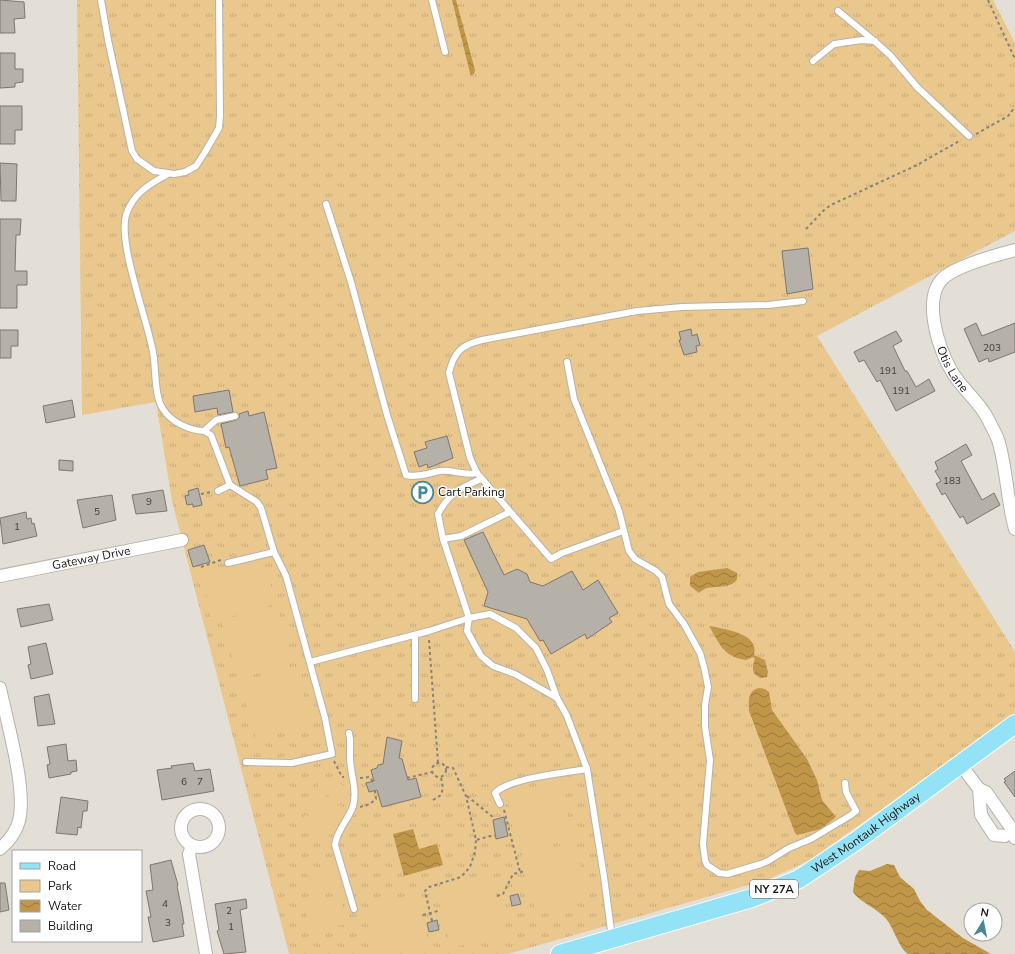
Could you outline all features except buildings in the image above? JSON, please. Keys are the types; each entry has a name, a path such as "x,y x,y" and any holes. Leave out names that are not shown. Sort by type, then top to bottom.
{"main road":[{"name":"NY 27A","path":"960,766 1015,724"},
{"name":"West Montauk Highway","path":"561,954 752,898 798,879 856,841 960,766"}],"street":[{"name":"Otis Lane","path":"1015,250 987,258 946,275 938,284 933,301 933,316 940,344 951,371 986,413 999,442 1015,529"},
{"name":"Gateway Drive","path":"0,576 182,540"},
{"path":"0,688 20,784 21,804 19,823 9,841 0,849"},
{"path":"960,766 979,789 986,792 1014,832 1010,837"},
{"path":"979,789 981,815 994,835 1010,837 1015,843"},
{"path":"192,846 188,854 206,954"}],"lane":[{"path":"101,0 132,151 142,164 154,171 168,174 185,172 196,166 219,128 221,83 219,0"},
{"path":"432,0 445,52"},
{"path":"838,11 890,55 917,87 969,136"},
{"path":"813,61 834,44 862,40 875,41"},
{"path":"168,174 149,184 135,196 126,216 125,244 153,352 156,385 162,408 175,422 204,431 211,435 230,485 257,502 262,508 274,552 286,576 325,718 332,754 292,762 246,762"},
{"path":"326,204 351,282 387,415 406,475 412,477 441,471 461,475 477,473"},
{"path":"623,531 562,553 551,559 477,473 470,458 449,373 452,361 457,352 466,344 637,311 682,307 768,305 803,301"},
{"path":"567,362 574,399 619,511 623,531 630,551 635,560 656,571 662,577 669,604 684,624 700,653 704,667 708,687 705,705 710,760 704,844 705,860 707,865 719,873 740,871 768,862 784,850 823,832 856,811 846,792 845,783"},
{"path":"204,431 216,420 235,416"},
{"path":"482,479 458,490 446,499 438,514 443,539 469,618 467,631 481,656 493,666 515,674 557,698"},
{"path":"218,491 230,485"},
{"path":"443,539 461,536 510,512"},
{"path":"228,563 274,552"},
{"path":"310,662 415,635 469,618 490,614 516,628 536,648 547,670 557,698 567,716 587,769 612,940"},
{"path":"415,635 415,699"},
{"path":"349,733 352,744 350,754 354,779 353,806 336,835 335,845 354,909"},
{"path":"500,804 495,793 500,787 512,782 587,769"}],"path":[{"path":"988,0 1015,59"},
{"path":"806,229 824,210 831,205 917,164 969,136 982,132 1008,116 1015,107"},
{"path":"201,567 221,560 228,563"},
{"path":"429,631 438,763"},
{"path":"432,921 425,891 430,887 461,877 470,867 475,852 476,840 466,796 453,768 446,767 438,763"},
{"path":"432,772 434,765 438,763"},
{"path":"441,777 445,774 446,767"},
{"path":"432,772 436,777 441,777"},
{"path":"407,778 432,772"},
{"path":"434,800 441,795 443,788 441,777"},
{"path":"353,806 362,808 370,804 376,799 375,791"},
{"path":"466,796 494,818"},
{"path":"500,804 506,813 520,872"},
{"path":"476,840 494,835"},
{"path":"497,896 503,894 513,874 525,871"},
{"path":"423,915 438,912"}],"green space":[{"path":"77,0 993,0 1015,43 1015,231 817,336 1015,652 1015,714 810,860 769,879 508,954 289,954 172,501 156,402 82,415"},
{"path":"263,559 276,604 212,622 202,574"},
{"path":"277,606 294,662 239,679 222,622"},
{"path":"295,666 312,722 256,739 240,682"},
{"path":"506,768 508,778 469,788 467,779"},
{"path":"321,777 349,787 344,802 316,791"},
{"path":"559,780 573,837 521,851 506,794"},
{"path":"313,795 342,806 336,821 307,810"},
{"path":"305,815 333,826 327,840 299,829"},
{"path":"575,842 589,900 536,913 521,855"},
{"path":"338,864 344,886 313,896 307,873"},
{"path":"491,875 506,935 451,948 435,888"},
{"path":"417,895 431,953 375,954 363,908"},
{"path":"342,900 345,925 308,929 305,905"}],"water":[{"path":"452,0 456,0 475,70 474,74 471,75 470,73"},
{"path":"727,568 737,573 737,579 732,584 707,588 699,593 690,586 690,577 698,572"},
{"path":"709,626 739,633 752,642 754,655 765,660 768,672 767,677 761,678 755,674 753,665 755,659 753,657 746,660 732,656 727,652 719,644"},
{"path":"759,688 765,689 769,692 772,710 807,759 817,780 822,800 836,817 821,829 797,835 795,833 749,711 749,700 752,691"},
{"path":"413,829 419,849 437,844 443,865 404,876 393,834"},
{"path":"887,864 894,865 900,877 914,889 920,901 927,910 963,938 963,942 970,942 991,954 908,954 902,947 887,920 853,892 855,877 859,870 870,871"}],"place":[{"name":"Cart Parking","path":"422,492"}]}
